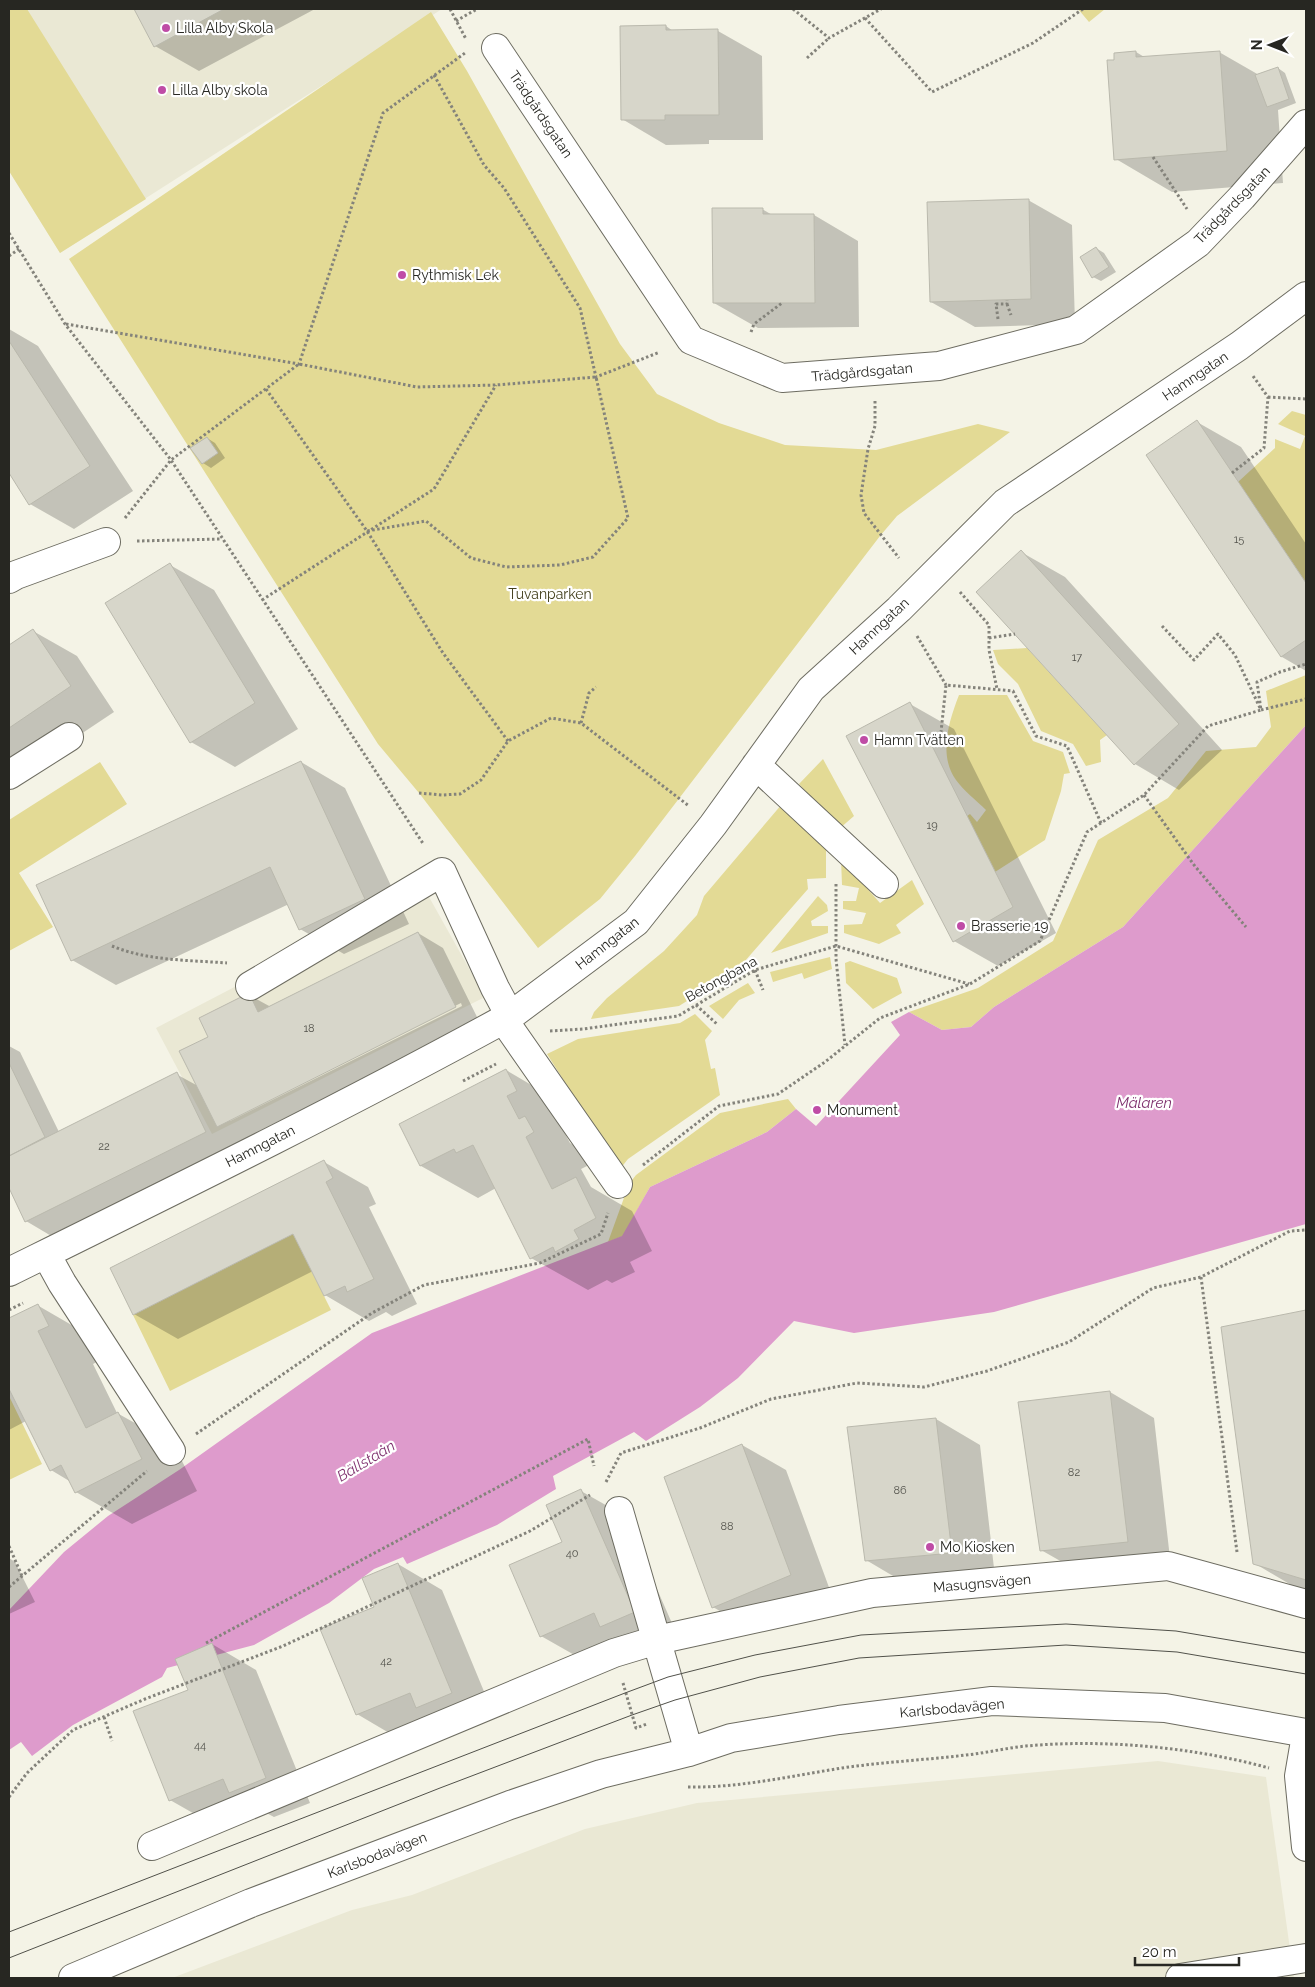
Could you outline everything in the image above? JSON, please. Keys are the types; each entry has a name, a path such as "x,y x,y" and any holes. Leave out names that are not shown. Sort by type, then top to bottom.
{"street":[{"name":"Trädgårdsgatan","path":"484,49 692,340 782,378 939,366 1076,330 1198,243 1242,197 1306,124"},
{"name":"Hamngatan","path":"12,1263 46,1254 411,1070 502,1020 636,922 714,825 811,689 899,609 1005,502 1240,346 1306,296"},
{"path":"9,579 106,542"},
{"path":"9,775 69,737"},
{"path":"756,765 884,884"},
{"path":"250,986 442,872 495,988 502,1020 618,1184"},
{"path":"46,1254 62,1283 171,1451"},
{"path":"619,1511 657,1640 677,1755"},
{"name":"Masugnsvägen","path":"657,1640 872,1593 1168,1566 1306,1604"},
{"path":"152,1846 614,1653 657,1640"},
{"name":"Karlsbodavägen","path":"73,1978 251,1903 510,1805 601,1774 677,1755 732,1738 839,1720 992,1701 1165,1708 1306,1734"},
{"path":"1306,1734 1299,1776 1306,1848"},
{"path":"1180,1978 1306,1958"}],"path":[{"path":"450,9 468,42"},
{"path":"456,21 477,9"},
{"path":"793,9 829,38"},
{"path":"807,58 829,38 880,9"},
{"path":"865,18 932,92 1033,43 1083,9"},
{"path":"106,542 171,460 299,364 383,113 434,75 484,49"},
{"path":"367,531 426,521 471,558 506,567 560,565 593,557 628,518 580,308 504,188 484,165 434,75"},
{"path":"1152,157 1188,210"},
{"path":"9,233 65,324 171,460 442,872"},
{"path":"9,256 19,249"},
{"path":"748,340 754,324 782,303"},
{"path":"65,324 299,364 417,387 496,384 596,376 692,340"},
{"path":"875,371 874,426 868,449 861,495 864,513 899,558"},
{"path":"1232,473 1264,448 1268,397 1253,376"},
{"path":"262,600 434,489 496,384"},
{"path":"266,389 367,531 443,653 508,741"},
{"path":"1268,397 1306,399"},
{"path":"106,542 222,539"},
{"path":"960,591 989,625 989,650 997,689"},
{"path":"1162,626 1194,660 1218,634 1235,655 1262,710"},
{"path":"914,632 946,685 941,732 931,744"},
{"path":"989,638 1015,634"},
{"path":"1262,710 1257,682 1306,664"},
{"path":"946,685 1013,691 1036,736 1067,746 1101,822"},
{"path":"581,723 589,693 596,687"},
{"path":"9,1587 171,1451 372,1312 424,1285 540,1263 601,1234 618,1184 719,1106 778,1094 825,1062 880,1018 970,984 1040,941 1086,832 1144,795 1208,726 1306,698"},
{"path":"419,793 460,794 481,780 508,741 551,718 581,723 714,825"},
{"path":"1144,795 1194,865 1246,928"},
{"path":"836,884 836,946 846,1046"},
{"path":"112,946 128,952 152,956 229,963 250,986"},
{"path":"836,946 970,984"},
{"name":"Betongbana","path":"502,1020 543,1032 583,1029 678,1016 755,970 836,946"},
{"path":"755,970 763,990"},
{"path":"696,1005 718,1025"},
{"path":"9,1797 27,1773 73,1730 300,1638 530,1531 604,1487 621,1453 700,1428 771,1399 857,1383 924,1387 987,1370 1069,1342 1152,1288 1201,1277 1290,1231 1306,1230"},
{"path":"1201,1277 1242,1586"},
{"path":"206,1643 588,1439 594,1466"},
{"path":"604,1487 619,1511"},
{"path":"9,1546 22,1576"},
{"path":"614,1653 636,1728 653,1721 677,1755"},
{"path":"104,1716 112,1741"},
{"path":"742,1783 844,1768 978,1754 1024,1746 1067,1743 1165,1748 1251,1763 1299,1776"}],"shaded area":[{"name":"Lilla Alby skola","path":"9,9 442,9 60,253 9,171"},
{"path":"424,888 485,997 212,1134 156,1028"},
{"path":"1158,1761 1266,1777 1294,1978 172,1978 352,1910 412,1895 585,1829 697,1803"}],"green space":[{"path":"9,9 27,9 146,199 60,253 9,171"},
{"path":"1078,9 1105,9 1089,22"},
{"name":"Tuvanparken","path":"431,12 467,71 620,344 657,394 719,423 785,445 876,450 978,424 1010,432 897,516 600,899 538,948 419,793 378,744 69,259"},
{"path":"1292,411 1306,415 1305,581 1238,482 1275,448 1275,439 1300,449 1305,436 1278,424"},
{"path":"1027,648 1107,735 1100,740 1101,762 1086,766 1073,744 1041,731 1018,684 998,664 993,650"},
{"path":"1306,675 1306,725 1123,927 994,1007 971,1027 942,1030 909,1012 978,988 1053,941 1098,840 1168,798 1206,751 1256,747 1271,727 1266,691"},
{"path":"959,695 1007,695 1033,741 1063,752 1070,773 1064,774 1061,791 1045,840 995,872 967,816 970,814 977,822 986,810 956,780 947,760 946,749 949,727"},
{"path":"823,759 854,816 839,829 799,784"},
{"path":"100,762 127,804 19,873 53,927 9,951 9,820"},
{"path":"782,804 826,842 826,878 807,879 808,889 738,969 679,1006 591,1019 594,1012 607,998 664,951 697,915 704,896"},
{"path":"841,859 880,903 912,880 924,904 896,925 901,933 879,944 844,933 844,925 862,924 866,913 843,909 843,901 856,901 859,888 842,885"},
{"path":"818,896 827,905 828,911 811,921 812,926 828,926 828,933 771,953"},
{"path":"830,957 832,969 804,979 802,973 773,982 770,972"},
{"path":"850,961 897,978 902,993 873,1009 846,983 845,963"},
{"path":"748,983 755,993 739,1000 723,1019 709,1006"},
{"path":"695,1014 712,1031 705,1040 711,1069 715,1068 720,1095 628,1159 620,1169 547,1054 578,1039 680,1023"},
{"path":"788,1099 796,1109 767,1132 650,1187 623,1236 608,1242 629,1184 636,1175 720,1113"},
{"path":"293,1234 331,1310 170,1391 133,1315"},
{"path":"9,1396 42,1464 9,1480"}],"water":[{"path":"1306,725 1306,1224 994,1312 854,1333 794,1321 738,1378 700,1407 646,1441 634,1432 553,1476 556,1489 497,1525 407,1564 403,1557 374,1569 329,1603 254,1645 167,1668 162,1677 73,1725 32,1756 21,1742 9,1750 9,1610 64,1552 108,1516 179,1470 372,1333 622,1236 650,1187 767,1132 796,1109 816,1126 900,1035 891,1022 909,1012 942,1030 971,1027 994,1007 1123,927"}],"building":[{"name":"Lilla Alby Skola","path":"134,9 224,9 154,47"},
{"path":"666,25 666,30 718,29 719,115 665,115 665,120 621,120 620,26"},
{"path":"1136,51 1136,57 1220,51 1227,151 1114,160 1107,60 1114,60 1114,53"},
{"path":"1278,67 1289,99 1267,107 1255,75"},
{"path":"1029,199 1031,299 930,302 927,202"},
{"path":"712,208 763,208 763,214 814,214 815,303 713,303"},
{"path":"1096,247 1109,267 1092,278 1080,257"},
{"path":"9,341 90,466 29,505 9,473"},
{"path":"1197,420 1306,583 1306,640 1281,657 1146,455"},
{"path":"207,437 218,453 202,464 190,448"},
{"path":"1021,550 1179,724 1134,765 976,592"},
{"path":"170,563 255,703 190,743 105,603"},
{"path":"33,629 71,686 9,728 9,645"},
{"path":"910,702 1013,907 953,942 846,736"},
{"path":"301,761 365,899 299,930 270,867 71,961 36,885"},
{"path":"418,932 456,1007 217,1127 179,1051 208,1037 199,1018 249,993 258,1012"},
{"path":"9,1063 45,1137 9,1156"},
{"path":"506,1069 517,1091 507,1096 519,1119 525,1116 534,1132 526,1137 552,1189 576,1177 596,1218 574,1230 579,1239 555,1252 553,1247 530,1259 473,1145 456,1153 454,1149 420,1166 399,1124"},
{"path":"177,1072 206,1132 25,1222 9,1188 9,1156"},
{"path":"324,1160 333,1178 326,1182 374,1279 347,1292 345,1286 324,1296 293,1234 133,1315 110,1268"},
{"path":"38,1304 49,1326 38,1331 86,1428 118,1412 142,1459 75,1493 61,1465 50,1471 9,1389 9,1318"},
{"path":"1306,1310 1306,1580 1253,1564 1221,1327"},
{"path":"1110,1391 1128,1542 1040,1551 1018,1402"},
{"path":"936,1418 952,1553 865,1561 847,1427"},
{"path":"742,1444 791,1575 712,1608 664,1477"},
{"path":"581,1489 635,1612 600,1627 594,1613 540,1637 509,1565 562,1542 546,1505"},
{"path":"398,1563 452,1693 416,1708 410,1693 356,1715 320,1629 374,1607 362,1578"},
{"path":"212,1643 266,1778 229,1793 223,1779 169,1801 133,1711 188,1690 175,1659"}],"tram line":[{"path":"9,1932 668,1677 755,1655 861,1635 1066,1624 1176,1631 1306,1653"},
{"path":"9,1958 440,1788 632,1715 675,1700 760,1677 859,1658 1066,1645 1177,1652 1306,1674"}],"place":[{"name":"Lilla Alby Skola","path":"166,28"},
{"name":"Lilla Alby skola","path":"162,90"},
{"name":"Rythmisk Lek","path":"402,275"},
{"name":"Hamn Tvätten","path":"864,740"},
{"name":"Brasserie 19","path":"961,926"},
{"name":"Monument","path":"817,1110"},
{"name":"Mo Kiosken","path":"930,1547"}],"water label":[{"name":"Mälaren","path":"1144,1103"},
{"name":"Bällstaån","path":"366,1461"}]}
